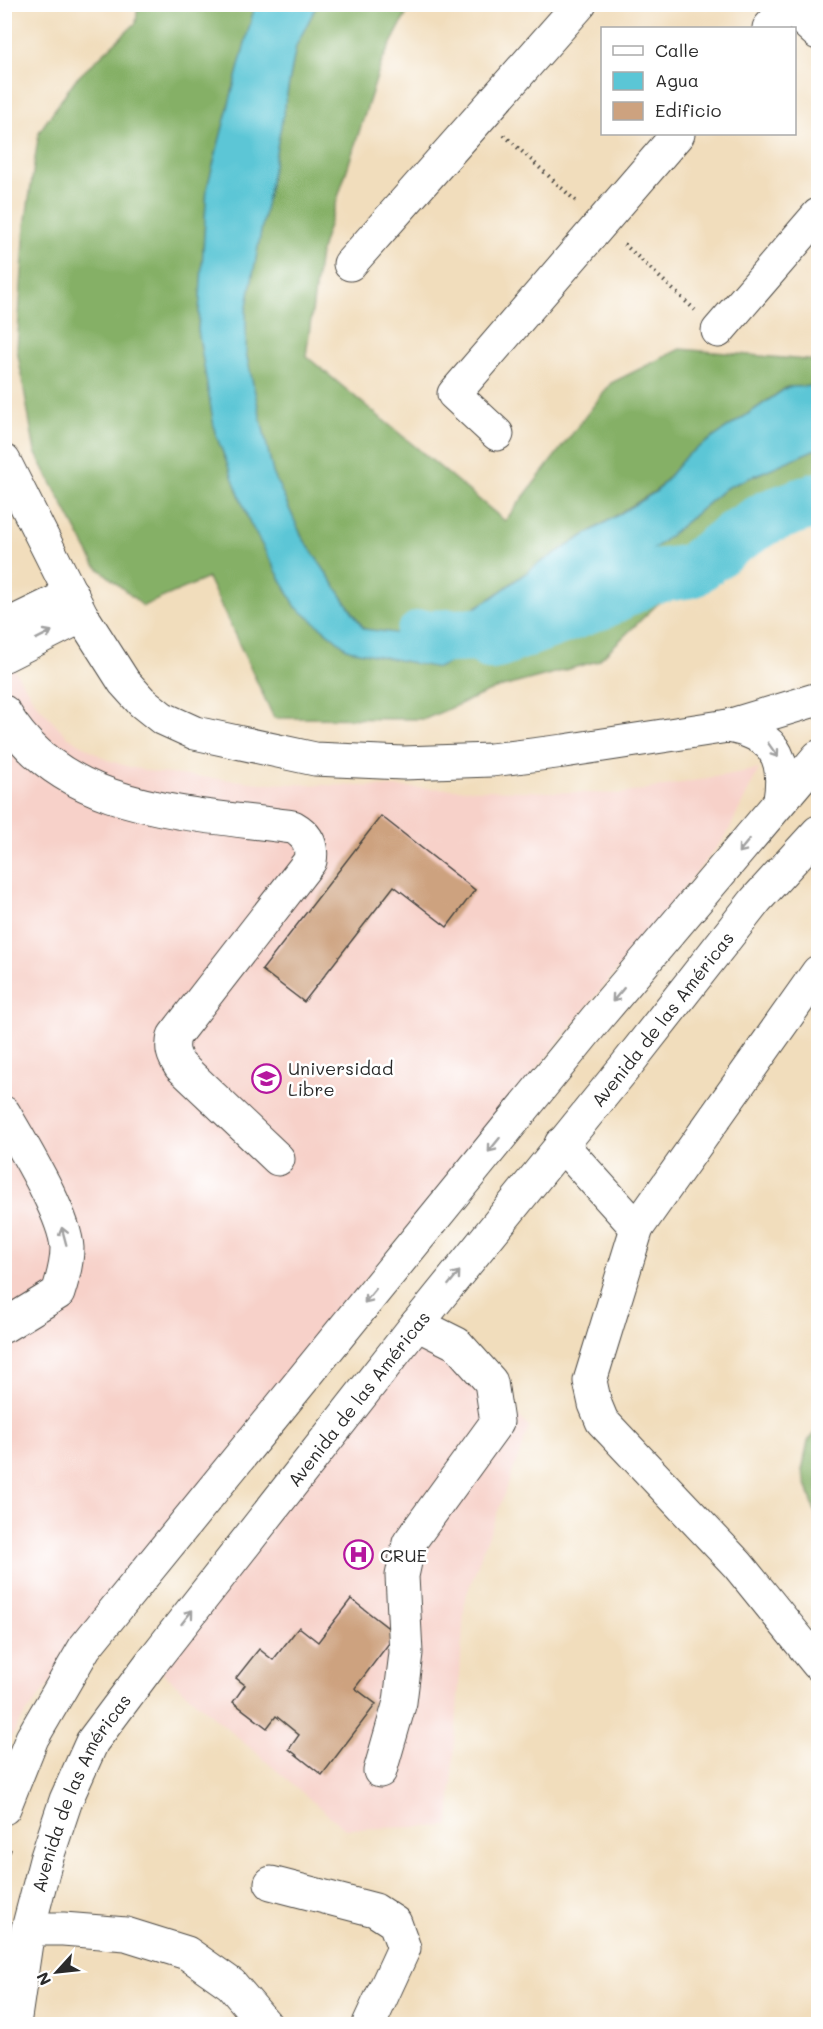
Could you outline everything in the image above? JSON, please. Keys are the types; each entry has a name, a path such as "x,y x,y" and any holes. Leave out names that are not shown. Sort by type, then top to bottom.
{"main road":[{"path":"350,264 580,4"},
{"path":"783,11 819,33"},
{"path":"496,434 454,394 677,135"},
{"path":"718,331 815,227"},
{"path":"4,461 77,605 124,682 142,702 162,718 195,733 315,759 403,763 491,760 728,726 819,699"},
{"path":"4,627 77,605"},
{"path":"5,655 77,605"},
{"path":"4,712 34,751 67,775 99,792 124,801 161,809 293,827 303,832 310,842 309,861 174,1036 172,1047 173,1056 180,1066 278,1159"},
{"path":"728,726 749,729 767,741 779,759 784,779 780,800"},
{"path":"4,1809 32,1738 85,1647 596,1019 727,867 780,800 819,757"},
{"name":"Avenida de las Américas","path":"14,2025 28,1929 46,1860 66,1800 92,1742 151,1663 417,1324 756,900 819,832"},
{"path":"756,900 819,852"},
{"path":"819,972 637,1228 590,1381 595,1404 602,1421 738,1565 819,1664"},
{"path":"4,1113 59,1216 67,1246 66,1270 58,1293 4,1326"},
{"path":"561,1144 637,1228"},
{"path":"380,1771 400,1702 406,1653 402,1576 409,1543 497,1422 491,1382 457,1344 417,1324"},
{"path":"271,1883 375,1910 395,1923 404,1948 369,2025"},
{"path":"28,1929 126,1934 187,1953 231,1984 265,2025"}],"shaded area":[{"name":"Universidad Libre","path":"4,654 35,702 67,736 107,760 159,773 262,783 620,794 759,769 726,836 332,1321 19,1723 5,1751"},
{"name":"CRUE","path":"417,1324 491,1382 529,1428 465,1599 449,1826 345,1829 151,1663"}],"green space":[{"path":"138,5 255,5 207,188 198,330 215,432 250,523 296,607 349,650 492,643 596,589 642,559 726,488 818,448 818,502 768,517 692,571 598,661 495,689 425,719 274,718 208,578 143,606 95,565 35,452 17,349 25,226 39,132 75,80 136,23"},
{"path":"317,5 411,5 382,61 320,253 306,356 505,521 611,383 680,349 818,361 818,386 787,387 686,456 657,490 538,564 490,599 425,638 364,629 302,537 273,473 246,353 246,311 296,46"},
{"path":"818,1428 818,1521 802,1471 808,1441"}],"water":[{"path":"255,5 317,5 296,46 246,311 246,353 273,473 302,537 364,629 425,637 490,599 538,564 657,491 686,456 788,387 818,386 818,448 726,488 642,559 596,589 438,668 349,650 296,607 250,523 215,432 198,330 207,188"}],"building":[{"path":"381,816 475,890 447,927 394,886 304,1002 262,970"},
{"path":"351,1599 396,1634 355,1688 376,1704 322,1775 289,1749 299,1735 276,1716 267,1728 233,1702 245,1685 236,1678 259,1649 273,1660 299,1627 318,1642"}],"waterway":[{"path":"422,637 479,635 492,643 600,603 651,577 691,571 735,537 768,517 818,499"}],"place":[{"name":"Universidad Libre","path":"267,1078"},
{"name":"CRUE","path":"359,1555"}]}
